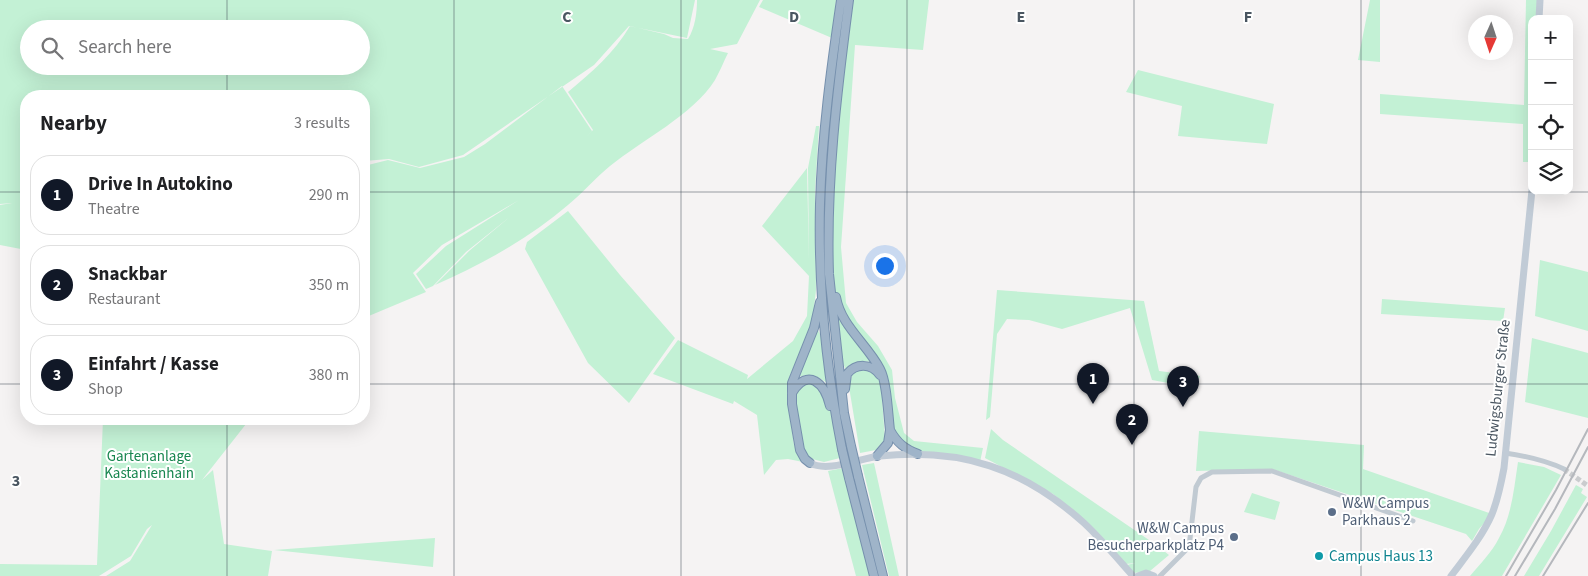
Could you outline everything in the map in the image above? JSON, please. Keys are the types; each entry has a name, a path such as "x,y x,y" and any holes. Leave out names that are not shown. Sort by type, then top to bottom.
{"highway":[{"path":"841,0 831,70 820,203 822,295 835,413 842,449 854,477 883,576"},
{"path":"849,0 838,79 832,144 828,207 829,274 844,413 851,446 854,477 874,576"},
{"path":"829,274 837,305 846,322 882,371 890,430 888,443 877,456"},
{"path":"810,463 805,459 800,450 792,404 792,382 814,328 822,295"},
{"path":"844,413 846,380 851,370 862,365 870,367 876,370 884,381"},
{"path":"792,393 800,382 806,379 814,380 825,390 830,407 835,413"},
{"path":"890,430 900,444 907,450 918,454"}],"main road":[{"path":"1539,15 1540,0"},
{"name":"Ludwigsburger Straße","path":"1451,576 1472,548 1492,514 1500,490 1531,195"},
{"path":"810,463 825,467 877,456 918,454 940,455 980,462 1004,470 1034,486 1064,507 1083,523 1133,576"},
{"path":"1138,576 1146,573 1154,576"}],"street":[{"path":"1505,453 1534,458 1564,469"},
{"path":"1160,576 1189,547 1196,487 1201,478 1212,472 1272,472 1413,520"}],"green space":[{"path":"0,0 695,0 687,38 629,26 594,65 463,155 419,167 389,159 370,161 370,90 20,90 20,249 0,245 0,205 12,203 0,204"},
{"path":"697,0 760,0 737,44 710,49 728,53 715,80 694,105 610,166 579,196 521,240 488,259 435,285 469,251 511,216 466,252 433,286 426,289 416,274 446,246 519,200 442,245 413,273 426,292 370,315 370,164 388,160 420,168 464,157 485,144 562,86 592,131 584,140 593,130 568,92 610,53 630,26 673,38 688,39 697,10"},
{"path":"763,0 836,0 832,38 759,7"},
{"path":"849,0 929,0 923,50 855,45 841,247 846,303 857,322 878,346 892,370 895,398 904,433 914,441 983,448 980,462 918,454 893,436 884,381 837,305 829,274 828,207"},
{"path":"1370,0 1380,0 1380,62 1358,60"},
{"path":"1526,0 1540,0 1539,15 1528,15 1528,162 1523,162 1523,124 1380,114 1380,94 1524,105"},
{"path":"1138,70 1274,104 1267,144 1178,136 1182,106 1126,92"},
{"path":"816,126 819,126 815,190 816,290 809,333 790,375 787,395 794,445 803,462 788,459 776,460 764,475 757,415 734,401 733,404 653,374 678,340 748,375 747,379 793,341 807,316 809,276 762,226 807,168 809,260 808,168"},
{"path":"568,211 675,338 629,403 588,363 525,249 527,242"},
{"path":"1540,260 1588,272 1588,331 1535,316"},
{"path":"997,290 1144,301 1159,371 1200,376 1195,388 1152,380 1130,308 1062,329 1029,320 1007,319 997,334 990,417 986,420"},
{"path":"1382,299 1505,308 1503,321 1381,314"},
{"path":"836,310 873,362 858,362 846,370 841,359"},
{"path":"817,328 822,338 827,383 813,376 796,377 811,346"},
{"path":"1532,338 1588,353 1588,418 1525,402"},
{"path":"864,368 874,373 881,384 885,439 876,450 860,453 849,387 853,372"},
{"path":"806,382 819,387 826,396 834,423 840,458 824,462 808,458 802,446 795,395 801,385"},
{"name":"Gartenanlage Kastanienhain","path":"103,425 245,425 202,480 213,470 224,544 272,551 268,576 106,576 130,561 152,525 147,529 131,556 99,576 0,576 0,564 97,565"},
{"path":"991,429 1003,440 1149,540 1151,544 1150,540 1169,555 1150,571 1134,573 1127,565 1135,563 1126,564 1081,517 1053,494 985,458"},
{"path":"1199,431 1364,445 1363,469 1492,514 1479,529 1472,541 1466,534 1272,469 1196,471"},
{"path":"1518,462 1544,467 1561,475 1502,576 1470,576 1493,548 1507,520"},
{"path":"874,463 899,576 889,576 862,465"},
{"path":"843,468 871,576 856,576 828,471"},
{"path":"1576,485 1583,489 1581,493 1587,497 1539,576 1524,576 1551,531"},
{"path":"1252,493 1280,502 1275,520 1244,512"},
{"path":"435,538 433,567 274,550"}],"tunnel":[{"path":"1564,469 1588,486"}],"railway":[{"path":"1506,576 1556,490 1588,429"},
{"path":"1515,576 1555,509 1588,447"},
{"path":"1543,576 1588,503"}],"place":[{"name":"Drive In Autokino","path":"1093,404"},
{"name":"Einfahrt / Kasse","path":"1183,407"},
{"name":"Snackbar","path":"1132,445"},
{"name":"W&W Campus Parkhaus 2","path":"1332,512"},
{"name":"W&W Campus Besucherparkplatz P4","path":"1234,537"},
{"name":"Campus Haus 13","path":"1319,556"}]}
